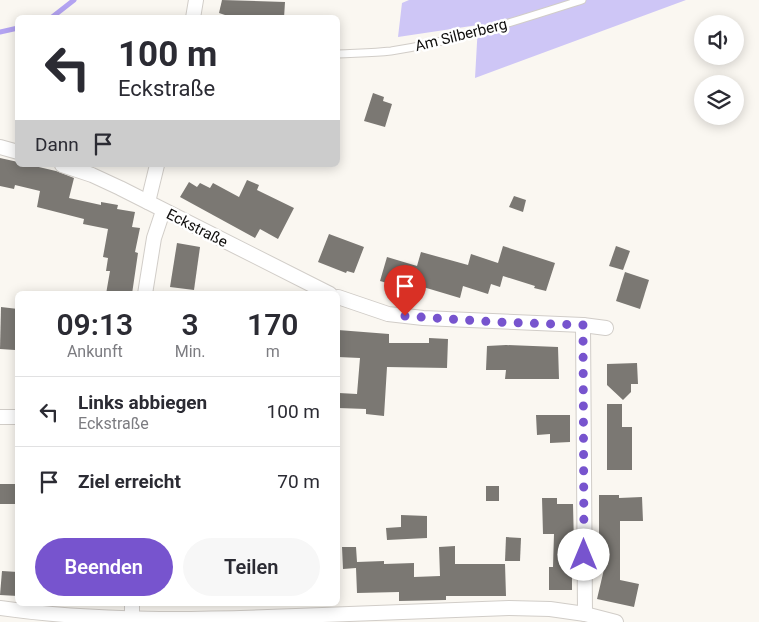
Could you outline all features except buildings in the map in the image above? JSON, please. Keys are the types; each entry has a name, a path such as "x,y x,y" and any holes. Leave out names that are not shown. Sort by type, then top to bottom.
{"street":[{"path":"194,15 196,0"},
{"path":"0,147 15,151"},
{"name":"Eckstraße","path":"67,167 92,176 148,202 324,291"},
{"path":"148,202 157,167"},
{"path":"145,291 154,238 163,210"},
{"path":"340,298 388,314 422,318 583,325 606,328"},
{"path":"583,325 585,614"},
{"path":"0,417 15,417"},
{"path":"132,606 132,619"},
{"path":"0,608 46,615 116,621 132,619 241,620 466,616 509,608 550,609 585,614 616,622"}],"lane":[{"name":"Am Silberberg","path":"340,54 389,51 429,44 498,27 582,0"}],"shaded area":[{"path":"409,0 686,0 475,78 478,25 398,37 402,3"}],"waterway":[{"path":"55,15 74,0"},
{"path":"0,32 15,29"}],"route":[{"path":"405,316 583,325 584,555"}]}
